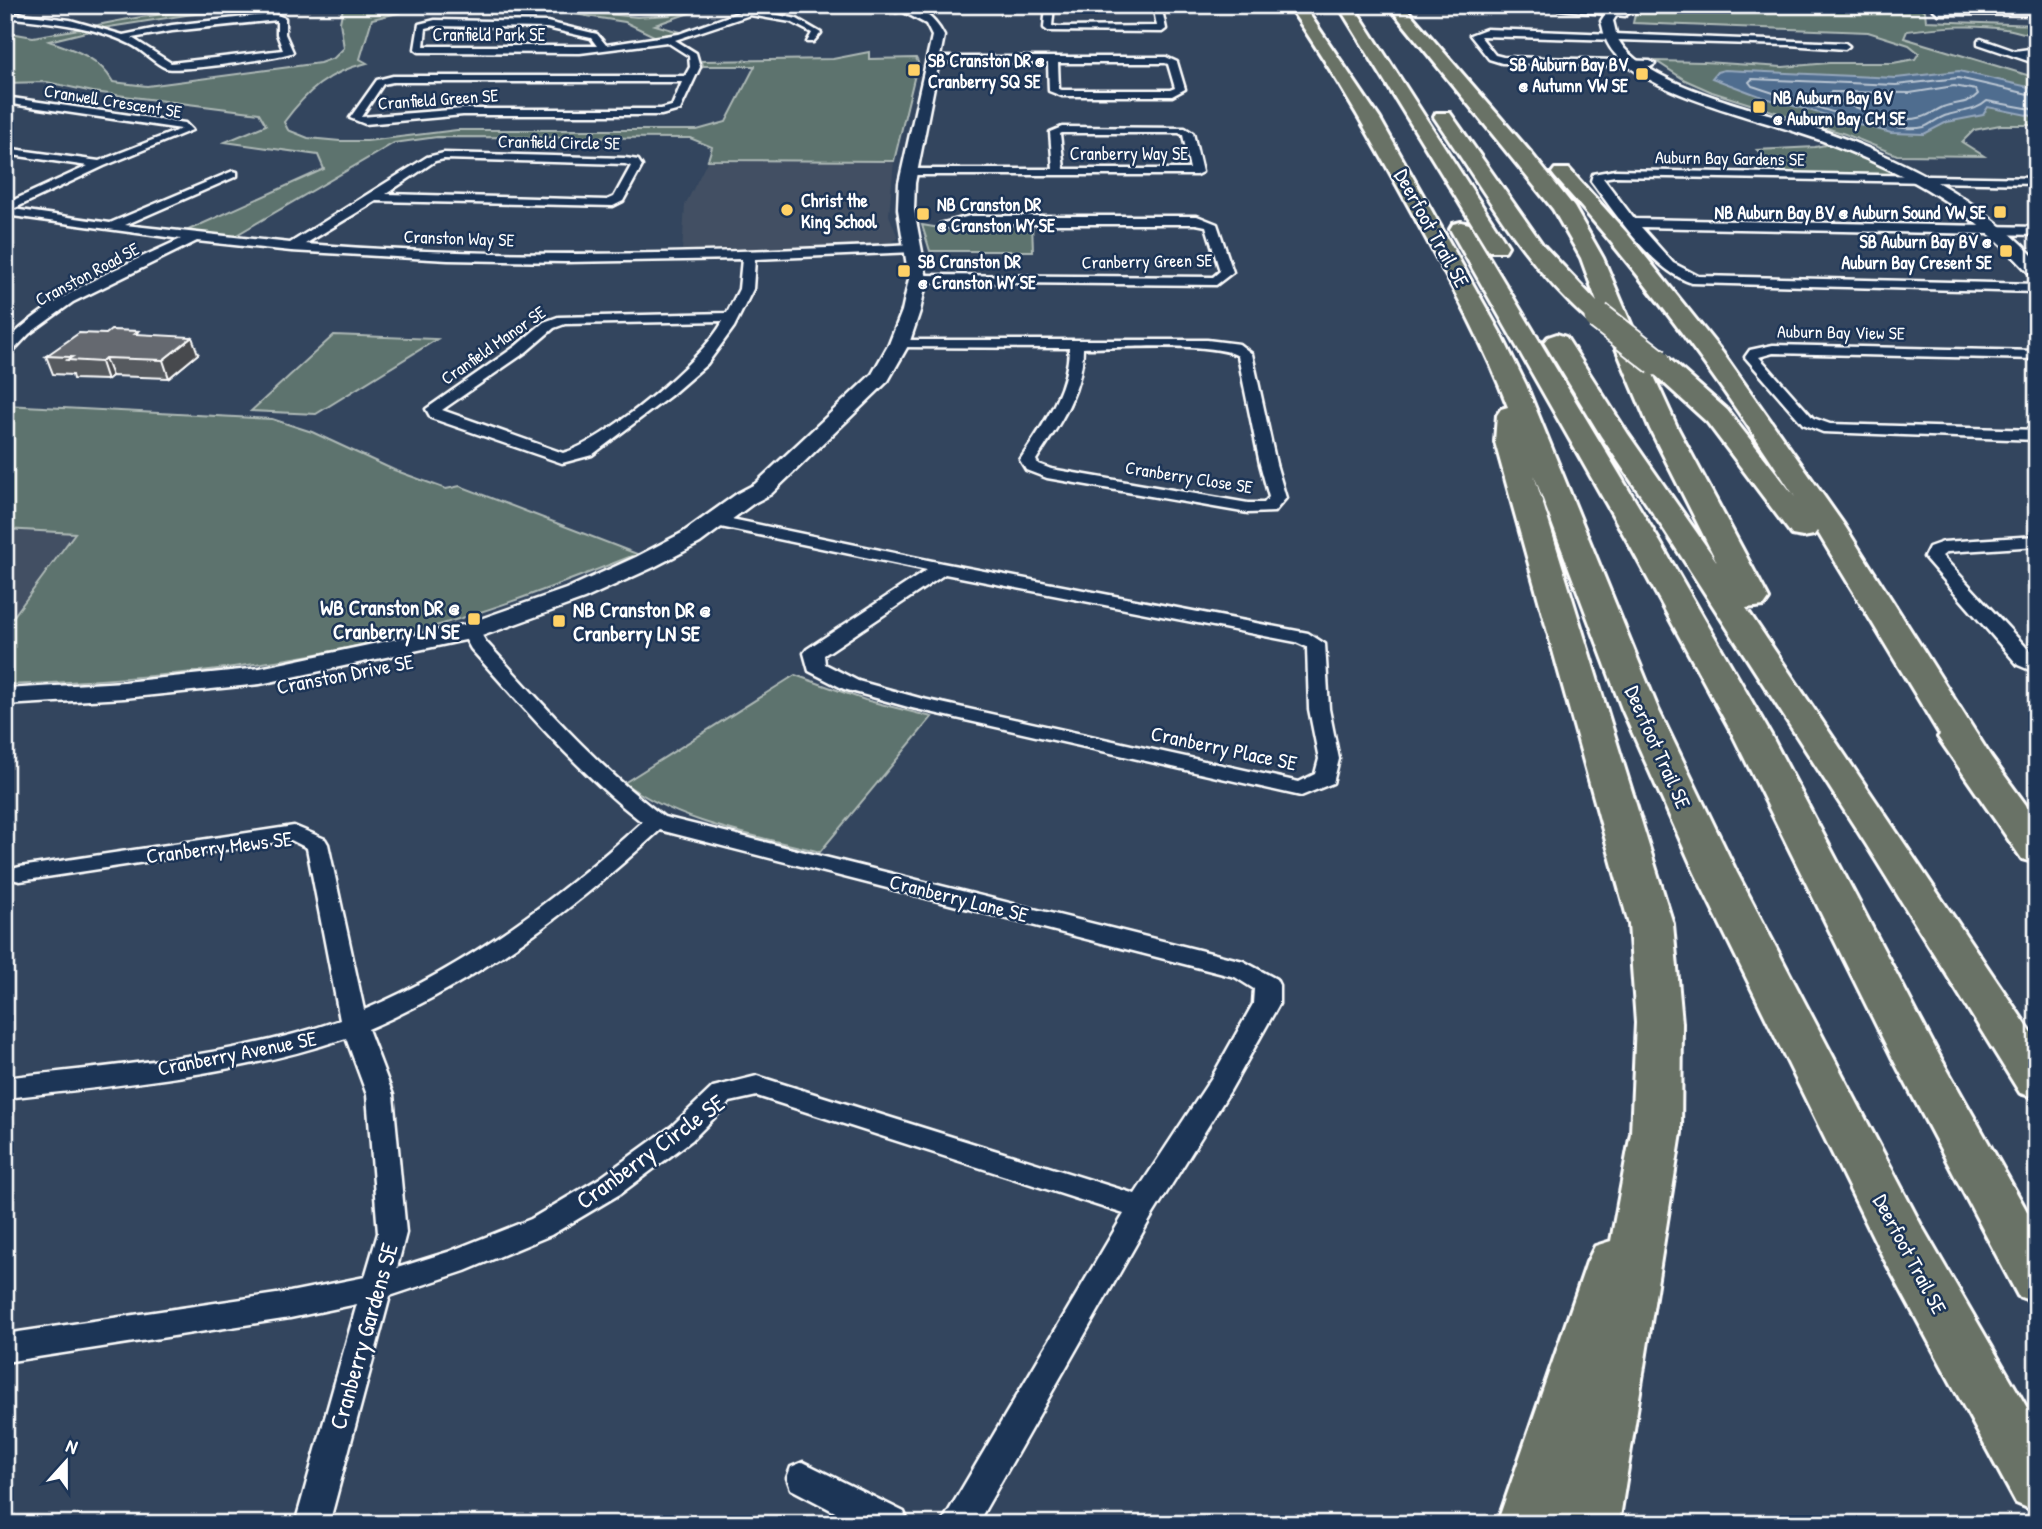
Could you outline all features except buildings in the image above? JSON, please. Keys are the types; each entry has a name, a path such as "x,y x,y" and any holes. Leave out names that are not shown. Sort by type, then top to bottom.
{"highway":[{"path":"1281,5 1299,28 1322,41"},
{"name":"Deerfoot Trail SE","path":"1295,5 1322,41 1381,136 1513,385 1640,709 1716,873 1902,1241 2037,1483"},
{"path":"1320,5 1379,93 1644,542 1752,735 1916,1056 2037,1280"},
{"name":"Deerfoot Trail SE","path":"1345,5 1615,436 1679,528 2037,1080"},
{"path":"1360,5 1415,80"},
{"path":"1395,5 1549,188 1575,228 1597,270 1645,386 1696,492 1886,844"},
{"path":"1421,35 1429,38 1580,192 1730,377 1785,456 1972,757"},
{"path":"1431,101 1546,265 1569,292 1701,400 1732,434 1972,757 2037,850"},
{"path":"1513,385 1509,442 1651,924 1659,1023 1656,1133 1588,1524"},
{"path":"1528,1524 1656,1133"}],"street":[{"path":"5,11 13,5"},
{"path":"5,11 27,5"},
{"name":"Cranfield Park SE","path":"754,13 768,5"},
{"name":"Cranfield Park SE","path":"603,48 594,36 547,25 435,23 422,26 419,49 623,49 670,41 781,5"},
{"path":"879,5 900,8 938,5"},
{"path":"1050,5 1048,28 1059,30 1162,29 1157,5"},
{"path":"1522,5 1621,9"},
{"path":"1932,5 1939,11 2037,12"},
{"path":"900,8 917,23 933,52 1053,60 1166,60 1172,62 1180,89 1172,93 1062,93 1054,91 1053,60"},
{"path":"1621,9 1607,21 1616,35 1660,80 1685,92 1838,142 1921,179 1961,202 1998,230 2037,271"},
{"path":"5,11 124,37 153,51 169,66 221,62 288,52 281,34 281,18 274,17 172,28 124,37"},
{"path":"754,13 795,20 809,26 817,33 810,40"},
{"path":"1845,46 1616,35 1486,32 1474,35 1492,57 1502,60 1643,64 1703,93 1847,139 1939,179 1987,208 2017,230 2037,250"},
{"path":"1749,40 1755,50"},
{"path":"670,41 693,55 695,67 688,79"},
{"path":"1981,42 2037,61"},
{"path":"2014,54 2037,51"},
{"name":"Cranston Drive SE","path":"5,714 115,707 262,690 372,670 585,605 667,568 711,544 727,523 758,504 763,489 848,412 881,377 899,344 911,312 918,279 906,209 909,172 933,52"},
{"name":"Cranfield Green SE","path":"393,79 688,79 676,108 662,112 463,112 365,121 355,118 380,82 393,79"},
{"name":"Cranwell Crescent SE","path":"5,100 185,126 187,130 100,164 5,209"},
{"name":"Cranberry Way SE","path":"909,172 1196,172 1188,133 1181,130 1055,132 1059,171"},
{"path":"5,151 100,164"},
{"name":"Cranfield Circle SE","path":"290,247 431,159 444,156 625,161 634,162 637,166 619,199 609,204 374,197"},
{"name":"Auburn Bay Gardens SE","path":"1632,223 1597,181 1597,176 1615,173 1921,179"},
{"path":"110,227 233,174"},
{"path":"1921,179 2037,181"},
{"name":"Cranston Way SE","path":"5,209 193,238 446,256 552,259 750,256 914,248"},
{"name":"Cranberry Green SE","path":"918,279 1216,281 1227,272 1211,224 1197,220 970,220 946,224"},
{"path":"1632,223 2037,231"},
{"path":"1632,223 1673,270 1697,280 2037,288"},
{"name":"Cranston Road SE","path":"5,351 30,325 52,309 193,238"},
{"name":"Cranfield Manor SE","path":"732,317 563,320 549,325 521,349 434,409 436,415 562,458 586,452 665,393 702,361 732,317 746,289 750,256"},
{"name":"Cranberry Close SE","path":"899,344 1214,344 1234,347 1245,354 1268,464 1278,498 1268,508 1248,508 1047,473 1032,467 1028,460 1052,424 1070,389 1076,346"},
{"name":"Auburn Bay View SE","path":"2037,355 1767,349 1755,353 1752,357 1808,421 1828,429 2037,435"},
{"name":"Cranberry Place SE","path":"727,523 1301,637 1316,644 1319,709 1329,759 1325,778 1301,789 973,717 851,685 816,667 814,653 943,568"},
{"path":"2037,541 1943,547 1935,551 1933,557 2025,661 2037,667"},
{"name":"Cranston Drive SE","path":"5,697 124,690 260,676 474,638"},
{"name":"Cranberry Lane SE","path":"474,638 585,762 612,788 656,822 1243,970 1267,985 1266,1004 1221,1084 1142,1208"},
{"name":"Cranberry Avenue SE","path":"5,1088 186,1066 297,1045 354,1025 440,985 539,923 614,862 656,822"},
{"name":"Cranberry Mews SE","path":"20,874 294,833 317,844 354,1025"},
{"name":"Cranberry Gardens SE","path":"312,1524 393,1233 380,1094 354,1025"},
{"name":"Cranberry Circle SE","path":"5,1348 290,1305 379,1287 456,1262 541,1227 620,1179 682,1133 722,1094 757,1086 1142,1208"},
{"path":"958,1524 1142,1208"},
{"path":"803,1478 892,1524"}],"shaded area":[{"name":"Christ the King School","path":"708,160 894,161 889,215 898,238 889,243 682,252 685,205"},
{"path":"5,529 76,533 5,628"}],"green space":[{"path":"211,5 280,5 186,15 103,28 94,26 182,11"},
{"path":"325,5 520,5 637,17 669,15 696,5 712,5 655,25 683,33 660,39 625,22 555,11 411,10 372,19 360,59 367,63 341,72 320,84 301,101 284,122 288,130 308,138 367,141 457,130 697,130 726,122 755,66 703,66 702,61 833,59 869,52 869,59 916,58 918,62 894,161 708,160 712,147 690,138 437,137 394,143 233,237 184,232 324,169 318,155 225,142 266,125 259,113 93,92 47,82 5,83 5,32 33,37 79,29 90,31 49,41 93,60 113,82 147,86 320,63 334,58 344,48 340,22 343,8"},
{"path":"1644,5 1921,5 1919,7 1925,11 1926,21 2037,25 2037,34 1993,27 1956,27 1907,31 1904,38 2037,78 2037,125 2000,125 1974,130 1962,142 1984,156 1897,155 1845,134 1712,92 1685,80 1656,61 1783,67 1829,63 1893,63 1915,59 1919,53 1909,45 1868,32 1633,23 1635,14"},
{"path":"1836,143 1901,172 1894,175 1782,173 1757,150 1815,147"},
{"path":"1032,223 1033,251 930,251 922,225 952,230 981,224"},
{"path":"334,335 437,339 316,414 251,411"},
{"path":"5,405 272,419 312,432 394,470 446,489 460,486 637,554 475,614 409,634 329,652 191,672 5,685 5,628 75,533 5,529"},
{"path":"795,675 865,700 932,717 820,852 719,827 670,809 624,783"}],"water":[{"path":"1724,70 1896,78 1959,71 2037,89 2037,117 1988,107 1983,115 1947,122 1924,134 1891,133 1765,98 1712,78 1717,72"}],"place":[{"name":"SB Cranston DR @ Cranberry SQ SE","path":"914,70"},
{"name":"SB Auburn Bay BV @ Autumn VW SE","path":"1642,74"},
{"name":"NB Auburn Bay BV @ Auburn Bay CM SE","path":"1759,107"},
{"name":"Christ the King School","path":"787,210"},
{"name":"NB Auburn Bay BV @ Auburn Sound VW SE","path":"2000,212"},
{"name":"NB Cranston DR @ Cranston WY SE","path":"923,214"},
{"name":"SB Auburn Bay BV @ Auburn Bay Cresent SE","path":"2006,251"},
{"name":"SB Cranston DR @ Cranston WY SE","path":"904,271"},
{"name":"WB Cranston DR @ Cranberry LN SE","path":"474,619"},
{"name":"NB Cranston DR @ Cranberry LN SE","path":"559,621"}]}
